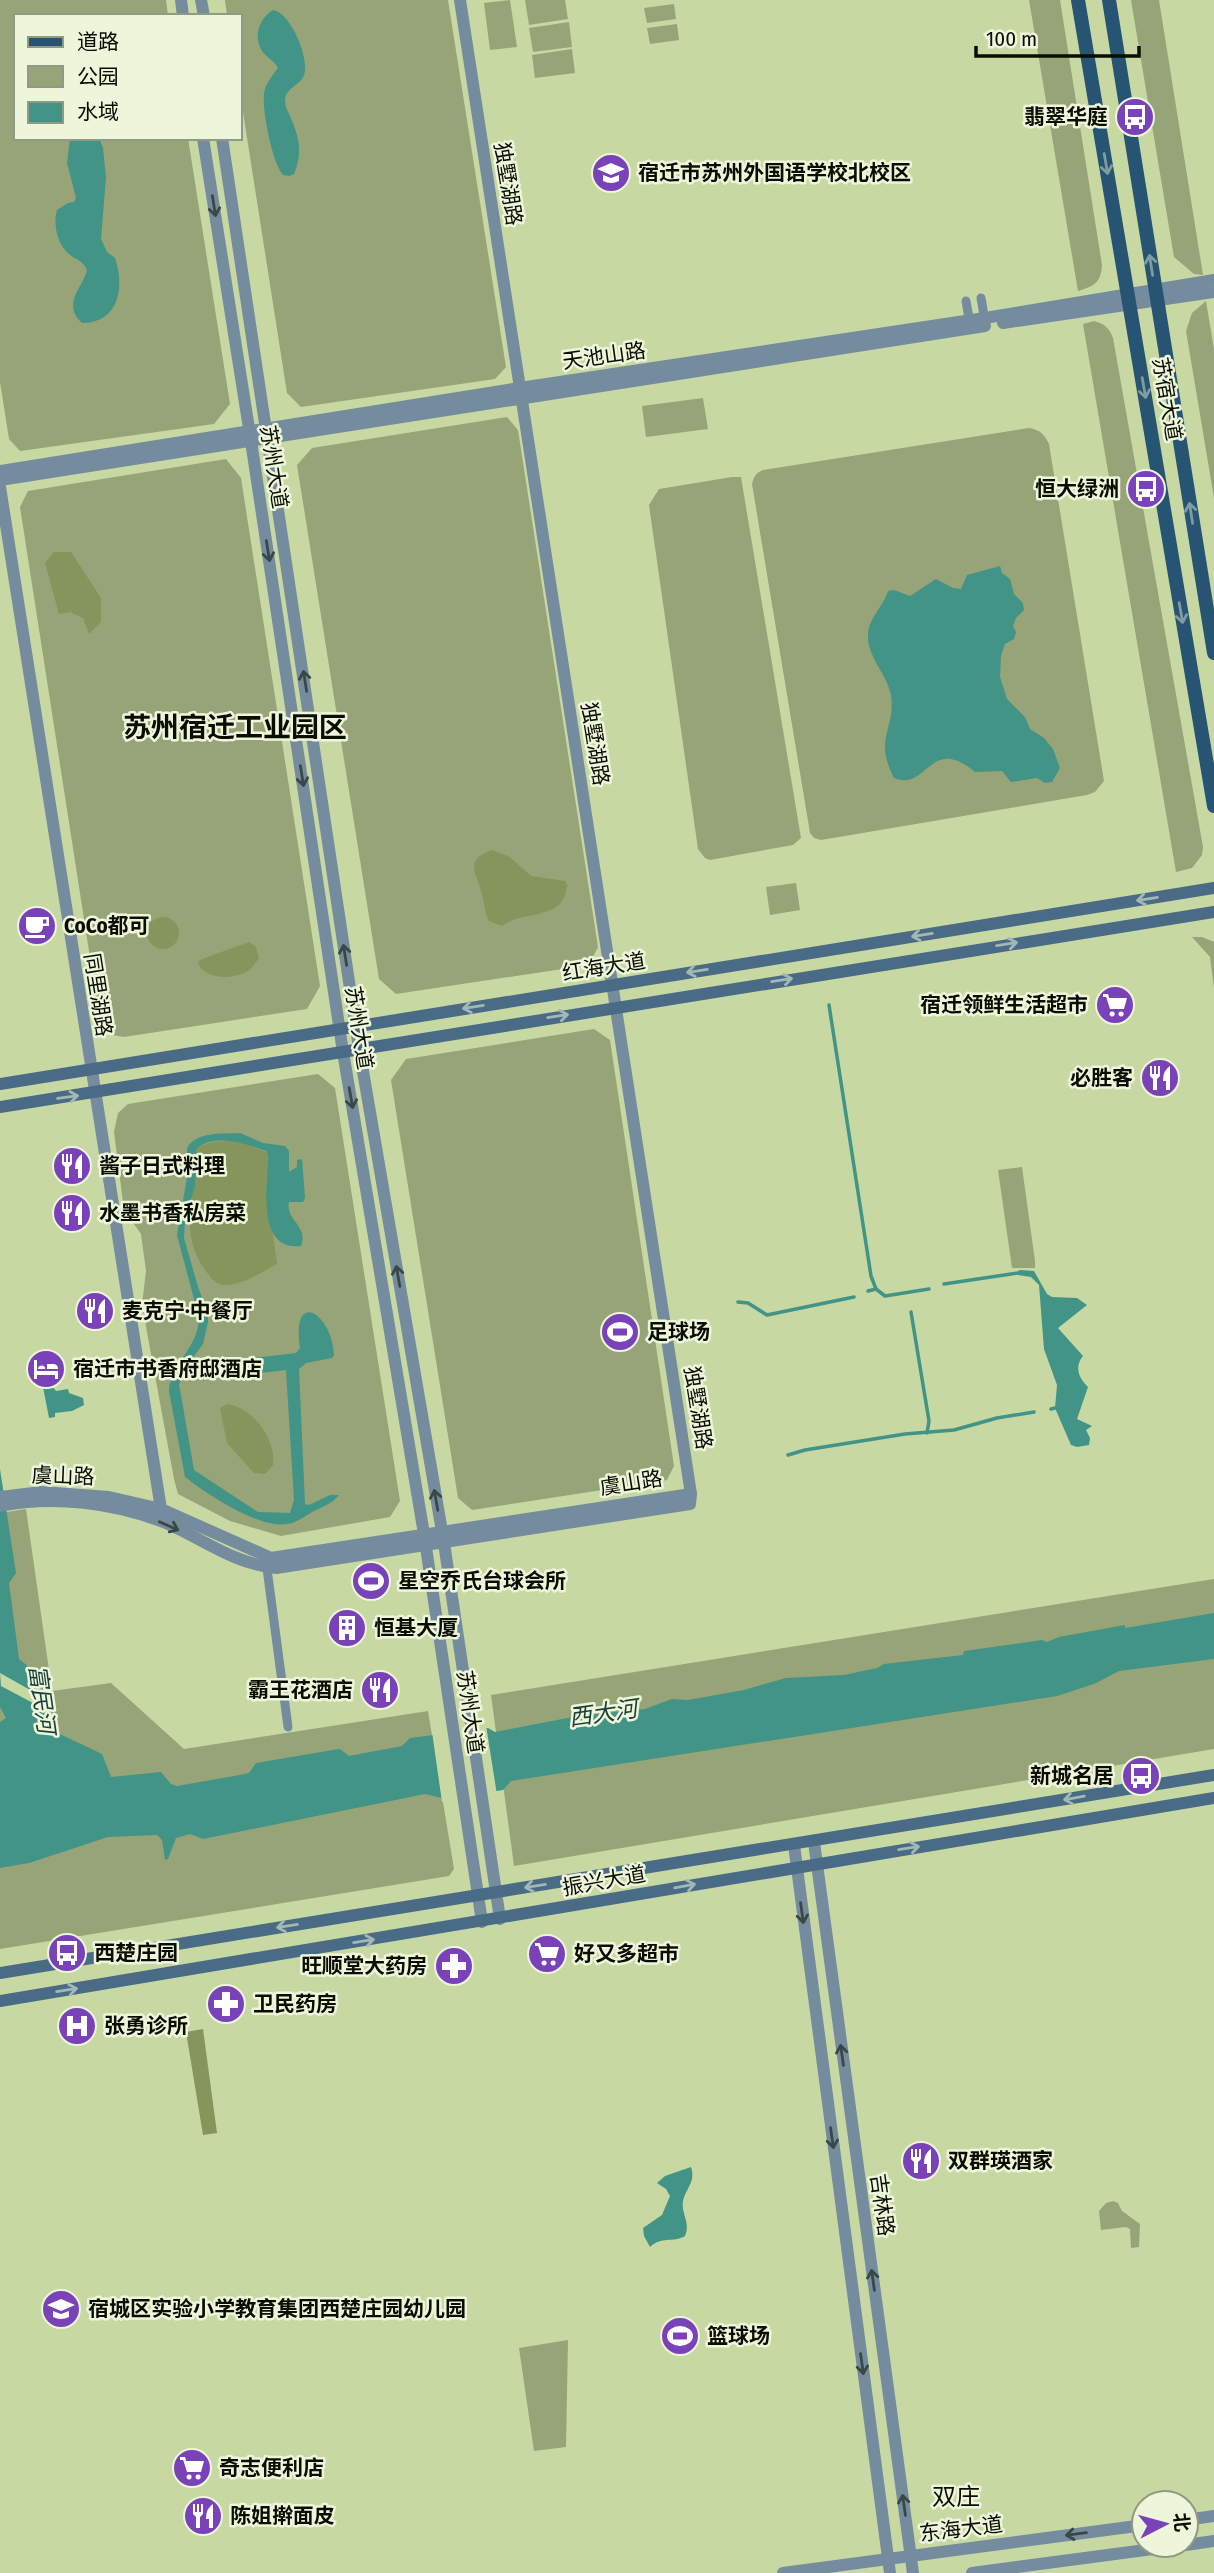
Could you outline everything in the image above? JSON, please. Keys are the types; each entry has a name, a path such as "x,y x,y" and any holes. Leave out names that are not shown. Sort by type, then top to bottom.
{"main road":[{"name":"苏宿大道","path":"1078,0 1214,806"},
{"name":"苏宿大道","path":"1109,0 1214,653"},
{"name":"红海大道","path":"0,1084 1214,888"},
{"name":"红海大道","path":"0,1107 1214,912"},
{"name":"振兴大道","path":"0,1973 1214,1775"},
{"name":"振兴大道","path":"0,2001 1214,1798"}],"street":[{"name":"独墅湖路","path":"460,0 691,1494"},
{"name":"苏州大道","path":"203,140 339,1029 425,1539 482,1922"},
{"name":"苏州大道","path":"222,140 359,1048 442,1537 499,1919"},
{"name":"天池山路","path":"0,471 267,433 970,325 1156,294 1214,280"},
{"path":"1156,294 1214,292"},
{"path":"981,298 986,322"},
{"path":"966,301 970,325"},
{"name":"天池山路","path":"0,480 250,435"},
{"name":"同里湖路","path":"0,486 160,1509"},
{"name":"虞山路","path":"3,1501 41,1492 109,1497 160,1509 266,1561"},
{"name":"虞山路","path":"3,1501 69,1502 114,1509 166,1523 235,1558 257,1566 288,1556 442,1537 691,1494"},
{"path":"266,1561 288,1727"},
{"name":"吉林路","path":"814,1842 913,2573"},
{"name":"吉林路","path":"794,1845 891,2573"},
{"name":"东海大道","path":"783,2573 1130,2527"},
{"path":"972,2573 1130,2552"}],"green space":[{"path":"0,0 166,0 168,14 14,14 14,140 188,140 230,404 214,424 20,451 9,439 0,382"},
{"path":"225,0 448,0 506,367 495,379 301,407 287,393 242,106 242,14 227,14"},
{"path":"510,0 517,47 490,50 484,3"},
{"path":"525,0 565,0 568,19 529,25"},
{"path":"1029,0 1060,0 1102,265 1096,283 1078,291"},
{"path":"1131,0 1159,0 1203,275 1194,274 1174,257"},
{"path":"674,4 676,19 647,23 644,8"},
{"path":"569,22 572,47 533,52 529,28"},
{"path":"677,24 679,40 650,44 647,28"},
{"path":"572,49 575,73 535,78 532,55"},
{"path":"1206,301 1214,349 1214,498 1186,331 1192,313"},
{"path":"1094,321 1106,327 1113,338 1203,847 1202,855 1192,868 1176,872 1083,324"},
{"path":"703,398 708,429 646,437 642,406"},
{"path":"507,417 518,430 598,947 589,965 396,994 379,979 297,465 312,448"},
{"path":"1029,428 1041,433 1049,444 1104,781 1095,792 1087,795 821,840 814,838 810,833 752,484 755,477 763,470"},
{"path":"226,459 241,478 320,986 307,1009 124,1037 112,1035 100,1022 20,507 28,491"},
{"path":"741,477 801,838 793,845 710,860 698,849 649,505 659,489"},
{"path":"54,552 71,552 101,598 101,622 89,634 83,618 70,612 59,614 45,563"},
{"path":"492,850 510,857 531,876 565,881 567,886 562,900 548,911 510,921 502,926 489,921 474,868 478,858"},
{"path":"796,883 800,910 770,915 766,887"},
{"path":"163,917 174,922 179,933 174,944 163,949 152,944 147,933 152,922"},
{"path":"1192,937 1202,937 1214,942 1214,988 1210,957"},
{"path":"249,942 256,947 259,958 242,974 219,977 206,972 198,962 202,959"},
{"path":"594,1029 610,1040 674,1466 667,1480 472,1510 458,1498 391,1080 406,1059"},
{"path":"318,1074 335,1088 400,1501 390,1517 281,1536 230,1521 178,1494 142,1305 146,1271 141,1234 124,1210 114,1132 118,1113 128,1104"},
{"path":"240,1141 268,1153 266,1185 277,1264 246,1280 224,1285 216,1283 211,1277 199,1261 193,1246 190,1199 196,1150 211,1143"},
{"path":"1022,1167 1035,1268 1012,1268 998,1170"},
{"path":"228,1404 246,1412 267,1436 273,1465 265,1474 254,1473 227,1443 220,1408"},
{"path":"26,1509 52,1691 111,1683 184,1749 428,1711 454,1869 449,1876 0,1949 0,1513"},
{"path":"1214,1579 1214,1749 514,1866 491,1695"},
{"path":"203,2029 217,2133 203,2135 186,2032"},
{"path":"1113,2201 1140,2224 1139,2247 1131,2248 1130,2229 1126,2227 1101,2230 1099,2211 1106,2203"},
{"name":"篮球场","path":"692,2322 695,2348 668,2350 666,2324"},
{"path":"568,2340 566,2447 534,2451 519,2348"}],"water":[{"path":"273,10 286,19 298,38 305,68 302,79 288,92 285,100 299,145 297,166 294,174 289,176 283,175 275,159 265,111 265,89 278,68 262,51 258,40 261,23"},
{"path":"70,140 100,140 106,177 101,239 107,252 115,258 118,269 119,291 111,310 104,317 82,323 73,309 73,302 87,270 65,250 56,227 57,210 74,202 76,198 67,163"},
{"path":"1000,566 1002,573 1010,579 1014,594 1023,603 1024,610 1013,626 1016,632 1014,639 1005,644 1001,656 1000,677 1007,699 1025,717 1030,729 1044,738 1053,749 1060,768 1052,782 1045,783 1037,778 1011,782 1002,771 975,772 960,762 948,759 938,761 915,778 894,778 885,753 891,717 891,695 869,643 868,635 873,618 888,591 894,590 910,596 936,579 961,589 967,575"},
{"path":"240,1133 263,1143 285,1146 289,1151 289,1172 297,1167 297,1160 302,1159 305,1198 303,1202 289,1202 289,1208 303,1239 301,1246 286,1245 276,1238 270,1227 266,1197 266,1151 230,1141 211,1142 196,1150 195,1186 185,1219 184,1238 208,1313 208,1322 203,1344 192,1359 193,1363 208,1367 228,1361 296,1353 300,1348 301,1318 306,1313 313,1313 327,1328 332,1340 332,1358 306,1363 299,1369 305,1504 309,1505 330,1495 339,1495 327,1505 287,1524 275,1524 248,1516 185,1477 169,1391 174,1373 194,1339 199,1318 177,1235 187,1178 187,1148 203,1136","holes":["286,1370 294,1500 290,1513 258,1512 194,1470 179,1384 184,1375 210,1379"]},
{"path":"1020,1270 1034,1271 1047,1294 1052,1297 1077,1298 1087,1305 1058,1328 1083,1356 1079,1372 1088,1387 1077,1419 1092,1426 1086,1430 1090,1438 1089,1445 1071,1445 1055,1408 1057,1385 1044,1349 1039,1285 1031,1277 1018,1275"},
{"path":"52,1386 56,1391 68,1389 69,1393 83,1398 84,1405 72,1411 55,1413 55,1417 49,1418 43,1387"},
{"path":"0,1469 16,1573 9,1583 19,1659 29,1667 33,1703 44,1710 45,1727 102,1754 111,1777 161,1772 171,1784 177,1786 249,1773 256,1763 333,1750 340,1749 349,1756 402,1746 410,1738 488,1728 495,1732 578,1716 645,1709 672,1699 688,1700 744,1690 786,1678 844,1675 884,1664 963,1655 964,1651 1042,1640 1047,1642 1059,1637 1125,1625 1125,1628 1214,1613 1214,1659 1119,1671 1094,1684 1057,1696 511,1781 503,1790 446,1799 425,1794 203,1839 190,1834 176,1838 168,1859 165,1860 162,1840 157,1835 108,1837 29,1863 0,1868 0,1722 6,1718 0,1707"},
{"path":"691,2167 691,2181 683,2201 687,2227 685,2236 658,2242 650,2247 643,2228 662,2215 670,2196 666,2189 657,2183 665,2176"}],"pier":[{"path":"0,1673 32,1691 33,1703 1,1686"},
{"path":"486,1725 497,1795 442,1802 432,1732"}],"waterway":[{"path":"829,1005 871,1276 876,1289 885,1296 929,1289"},
{"path":"944,1284 1018,1273"},
{"path":"868,1291 876,1289"},
{"path":"738,1302 748,1303 767,1315 854,1297"},
{"path":"911,1312 929,1421 927,1433"},
{"path":"1051,1409 1055,1408"},
{"path":"788,1455 905,1434 954,1430 997,1418 1034,1412"}],"place":[{"name":"翡翠华庭","path":"1135,117"},
{"name":"宿迁市苏州外国语学校北校区","path":"611,173"},
{"name":"恒大绿洲","path":"1146,489"},
{"name":"CoCo都可","path":"37,926"},
{"name":"宿迁领鲜生活超市","path":"1115,1005"},
{"name":"必胜客","path":"1160,1078"},
{"name":"酱子日式料理","path":"72,1166"},
{"name":"水墨书香私房菜","path":"72,1213"},
{"name":"麦克宁·中餐厅","path":"95,1311"},
{"name":"足球场","path":"620,1332"},
{"name":"宿迁市书香府邸酒店","path":"46,1369"},
{"name":"星空乔氏台球会所","path":"371,1581"},
{"name":"恒基大厦","path":"347,1628"},
{"name":"霸王花酒店","path":"380,1690"},
{"name":"新城名居","path":"1141,1776"},
{"name":"西楚庄园","path":"67,1953"},
{"name":"好又多超市","path":"547,1954"},
{"name":"旺顺堂大药房","path":"454,1966"},
{"name":"卫民药房","path":"226,2004"},
{"name":"张勇诊所","path":"77,2026"},
{"name":"双群瑛酒家","path":"921,2161"},
{"name":"宿城区实验小学教育集团西楚庄园幼儿园","path":"61,2309"},
{"name":"篮球场","path":"680,2336"},
{"name":"奇志便利店","path":"192,2468"},
{"name":"陈姐擀面皮","path":"203,2516"}],"district":[{"name":"苏州宿迁工业园区","path":"235,727"},
{"name":"双庄","path":"956,2497"}],"water label":[{"name":"富民河","path":"42,1699"},
{"name":"西大河","path":"603,1713"}]}
